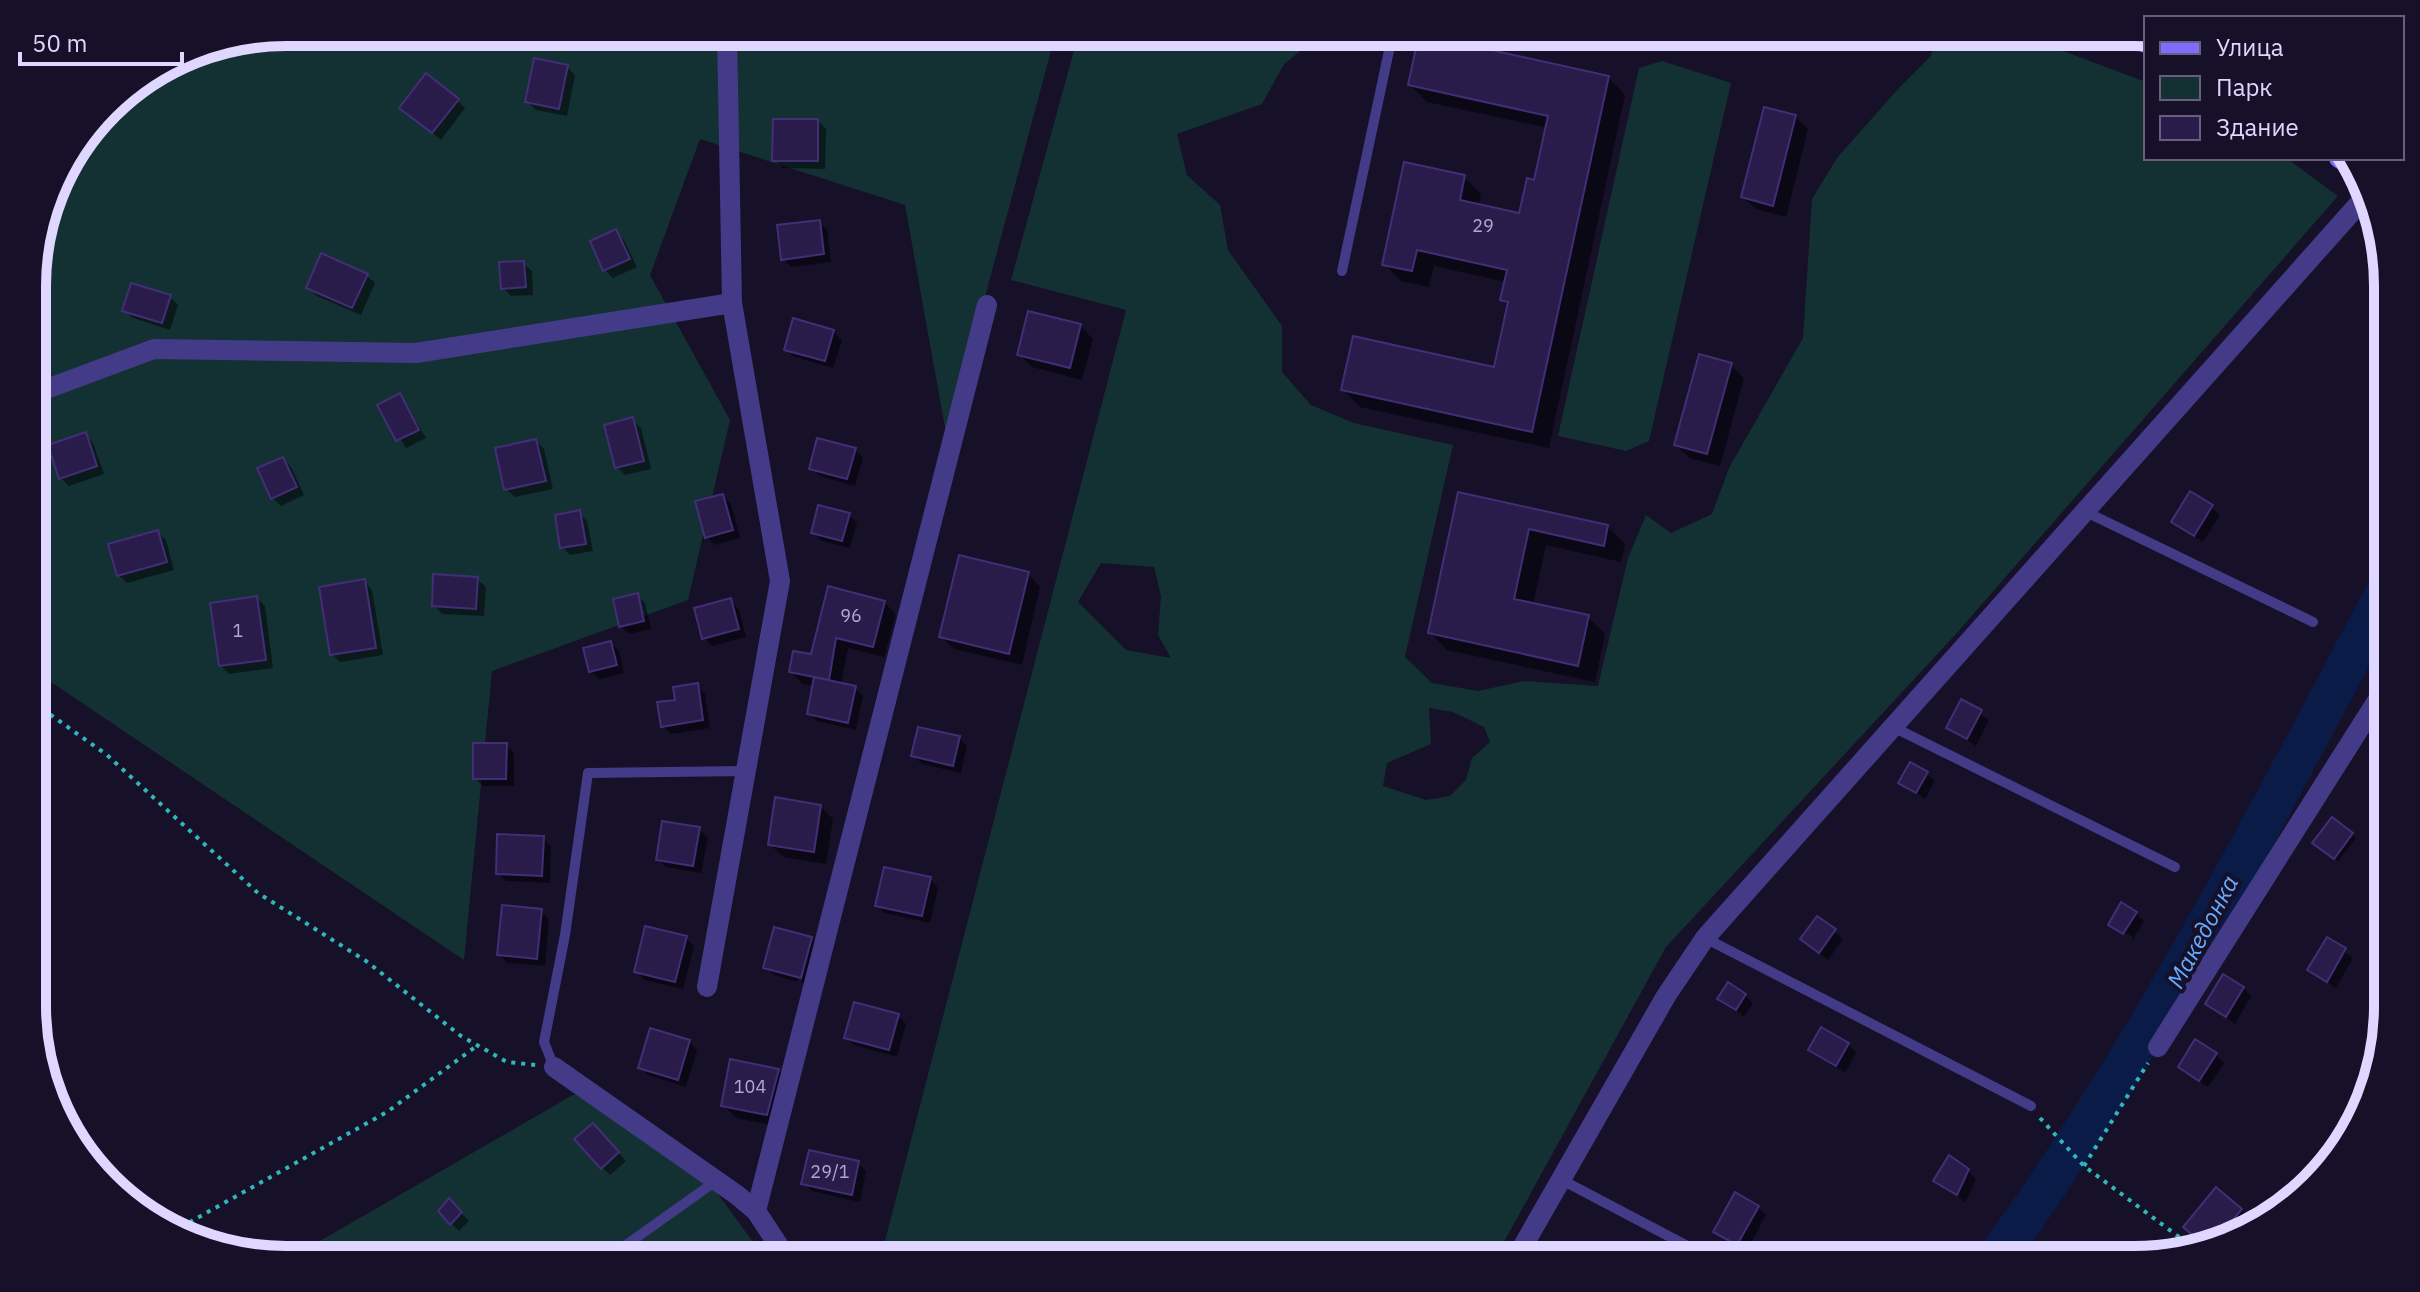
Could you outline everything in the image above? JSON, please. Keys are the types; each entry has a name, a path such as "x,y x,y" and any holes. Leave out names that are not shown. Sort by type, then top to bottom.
{"street":[{"path":"707,987 780,581 732,303 727,47"},
{"path":"1523,1245 1666,996 1705,938 2359,204"},
{"path":"47,389 154,349 416,353 732,303"},
{"path":"756,1211 987,305"},
{"path":"2158,1047 2374,706"},
{"path":"554,1067 756,1211 779,1246"}],"lane":[{"path":"1342,271 1390,46"},
{"path":"2084,511 2313,622"},
{"path":"1893,727 2175,867"},
{"path":"554,1067 544,1042 565,935 588,773 746,771"},
{"path":"1705,938 2031,1106"},
{"path":"1560,1179 1686,1245"},
{"path":"625,1246 716,1181"}],"path":[{"path":"46,712 107,755 258,893 366,961 478,1045 507,1062 554,1067"},
{"path":"187,1224 387,1112 478,1045"},
{"path":"2084,1166 2158,1047"},
{"path":"2052,1132 2084,1166 2183,1240"}],"green space":[{"path":"1306,46 1284,64 1262,104 1177,134 1187,175 1220,205 1228,250 1282,326 1282,372 1311,405 1354,423 1453,445 1405,657 1432,683 1478,691 1524,681 1598,686 1628,558 1646,515 1671,533 1712,514 1729,468 1803,338 1812,199 1837,158 1930,57 1934,46 2050,46 2144,81 2144,160 2289,160 2338,196 1955,635 1666,947 1502,1245 884,1246 1126,310 1011,280 1075,47","holes":["1101,563 1154,567 1161,596 1158,635 1171,658 1126,650 1078,602","1429,708 1453,712 1484,727 1490,742 1472,758 1466,780 1450,796 1426,800 1383,786 1387,763 1431,744"]},
{"path":"270,47 1052,47 947,439 905,205 700,139 650,275 730,420 688,600 492,671 464,960 46,679 48,255 64,194 86,153 116,116 166,78 224,54"},
{"path":"1662,61 1731,83 1649,441 1626,451 1558,436 1639,68"},
{"path":"586,1092 705,1176 756,1246 311,1246 573,1095"}],"building":[{"path":"1416,46 1475,46 1609,76 1532,432 1341,390 1353,336 1494,367 1508,302 1500,300 1507,270 1417,250 1412,271 1382,265 1404,162 1465,175 1460,200 1519,213 1527,178 1534,180 1548,116 1408,85"},
{"path":"534,58 568,65 559,109 525,102"},
{"path":"426,73 459,99 432,133 399,108"},
{"path":"1764,107 1796,115 1773,206 1741,197"},
{"path":"773,119 818,119 818,161 772,161"},
{"path":"820,220 824,254 781,260 777,225"},
{"path":"616,229 630,259 603,271 590,241"},
{"path":"321,253 368,274 352,308 306,288"},
{"path":"524,261 526,287 501,289 499,262"},
{"path":"131,283 171,295 162,323 122,311"},
{"path":"1028,311 1081,324 1070,368 1017,355"},
{"path":"793,318 834,330 825,361 784,350"},
{"path":"1699,354 1732,363 1707,454 1674,445"},
{"path":"400,393 419,430 396,441 377,405"},
{"path":"633,417 644,461 615,468 604,425"},
{"path":"86,432 97,466 59,479 48,445"},
{"path":"817,438 856,448 847,479 809,469"},
{"path":"536,439 546,481 504,490 495,448"},
{"path":"283,457 297,487 271,499 257,468"},
{"path":"2190,491 2213,505 2194,536 2171,522"},
{"path":"1458,492 1608,525 1604,546 1529,529 1514,599 1589,615 1578,666 1428,633"},
{"path":"723,494 733,530 705,538 695,501"},
{"path":"818,505 850,513 842,541 811,533"},
{"path":"580,510 586,544 560,548 555,515"},
{"path":"158,530 167,562 117,576 108,544"},
{"path":"959,555 1029,572 1009,654 939,637"},
{"path":"433,574 478,577 476,609 432,606"},
{"path":"365,579 376,648 330,655 319,587"},
{"path":"828,586 885,601 873,647 836,638 829,680 789,672 793,651 811,654"},
{"path":"638,593 644,621 619,627 613,599"},
{"path":"257,596 266,660 219,666 210,603"},
{"path":"731,598 739,629 702,639 694,608"},
{"path":"611,641 617,665 589,672 583,648"},
{"path":"814,677 856,686 848,723 807,714"},
{"path":"698,683 703,720 661,727 657,702 675,700 673,687"},
{"path":"1961,699 1982,710 1967,739 1946,728"},
{"path":"918,727 960,736 953,766 911,756"},
{"path":"473,743 507,743 506,779 473,779"},
{"path":"1910,762 1928,772 1916,793 1898,783"},
{"path":"775,797 821,805 814,852 768,845"},
{"path":"2332,817 2353,833 2334,859 2312,843"},
{"path":"662,821 700,827 693,866 656,860"},
{"path":"497,834 544,836 542,876 496,874"},
{"path":"884,867 931,877 922,916 875,906"},
{"path":"2121,902 2137,912 2123,934 2108,925"},
{"path":"502,905 542,909 537,959 497,955"},
{"path":"1817,916 1836,929 1819,953 1800,939"},
{"path":"645,926 687,936 675,982 634,972"},
{"path":"774,927 812,937 801,978 763,968"},
{"path":"2327,937 2346,948 2327,982 2307,970"},
{"path":"2223,974 2244,987 2226,1017 2205,1004"},
{"path":"1728,982 1746,994 1736,1010 1717,999"},
{"path":"854,1002 899,1014 889,1050 844,1038"},
{"path":"1821,1027 1849,1043 1836,1066 1808,1050"},
{"path":"650,1028 690,1040 678,1080 638,1068"},
{"path":"2195,1039 2217,1053 2199,1081 2178,1067"},
{"path":"730,1059 779,1069 767,1115 721,1106"},
{"path":"593,1123 619,1152 601,1169 574,1139"},
{"path":"809,1150 859,1161 852,1195 801,1184"},
{"path":"1949,1155 1969,1169 1957,1195 1933,1181"},
{"path":"2216,1187 2242,1209 2228,1226 2211,1233 2195,1237 2183,1227"},
{"path":"1735,1192 1759,1206 1737,1245 1713,1232"},
{"path":"449,1198 462,1212 450,1225 438,1211"}],"waterway":[{"name":"Македонка","path":"2005,1245 2104,1099 2154,1016 2250,847 2374,614"}]}
